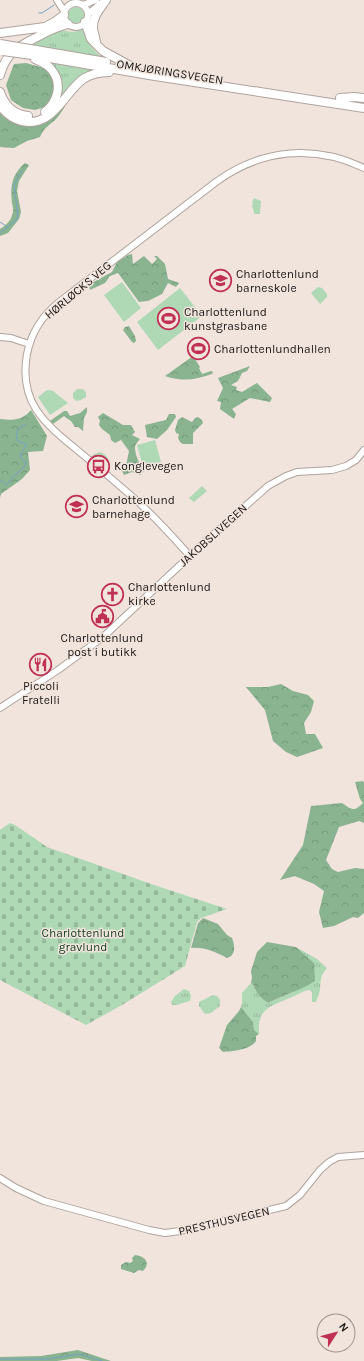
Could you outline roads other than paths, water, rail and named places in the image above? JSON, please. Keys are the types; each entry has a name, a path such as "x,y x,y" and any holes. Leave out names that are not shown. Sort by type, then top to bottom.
{"highway":[{"path":"96,42 94,21 97,12 106,0"},
{"path":"0,60 13,45 56,21 64,13"},
{"path":"86,18 91,39 108,54 132,67"},
{"path":"0,75 6,60 19,46 53,29 68,24"},
{"path":"0,33 45,27"},
{"name":"OMKJØRINGSVEGEN","path":"0,44 34,53 122,70 340,101"},
{"name":"OMKJØRINGSVEGEN","path":"0,50 34,53 132,67 340,101"},
{"path":"0,92 8,107 22,115 38,115 52,106 58,93 57,78 47,65 36,59 34,53"},
{"path":"0,105 4,111 14,118 26,122 38,121 52,113 76,85 88,76 102,72 122,70"},
{"path":"340,101 354,97 364,98"},
{"path":"340,101 364,102"},
{"path":"340,101 364,108"},
{"path":"340,101 351,110 364,112"}],"street":[{"path":"57,0 64,13 64,18 71,26 79,26 106,0"},
{"path":"61,0 70,4 78,3 82,5 87,10 86,18"},
{"path":"82,5 96,0"},
{"path":"64,13 70,4"},
{"name":"HØRLØCKS VEG","path":"190,556 151,513 58,435 40,417 31,400 26,379 26,358 29,344 40,323 53,307 216,182 236,169 254,161 271,156 301,153 336,157 364,168"},
{"path":"0,337 11,338 29,344"},
{"name":"JAKOBSLIVEGEN","path":"0,708 62,668 97,642 254,498 272,484 297,472 342,468 353,462 364,450"},
{"name":"PRESTHUSVEGEN","path":"0,1178 11,1186 29,1195 61,1206 149,1230 169,1232 286,1206 300,1195 320,1170 329,1162 338,1157 364,1155"}],"waterway":[{"path":"39,13 42,13 54,5"},
{"path":"0,233 15,221 18,216 14,185 22,170"},
{"path":"0,222 6,226"},
{"path":"0,480 7,484 25,465 26,462 22,459 20,454 26,444 18,441 16,436 18,429 26,424"},
{"path":"0,1359 47,1359 79,1354 102,1361"}],"place":[{"name":"Charlottenlund barneskole","path":"220,281"},
{"name":"Charlottenlund kunstgrasbane","path":"169,319"},
{"name":"Charlottenlundhallen","path":"199,349"},
{"name":"Konglevegen","path":"99,466"},
{"name":"Charlottenlund barnehage","path":"76,507"},
{"name":"Charlottenlund kirke","path":"112,594"},
{"name":"Charlottenlund post i butikk","path":"102,617"},
{"name":"Piccoli Fratelli","path":"41,665"}],"park label":[{"name":"Charlottenlund gravlund","path":"83,940"}]}
